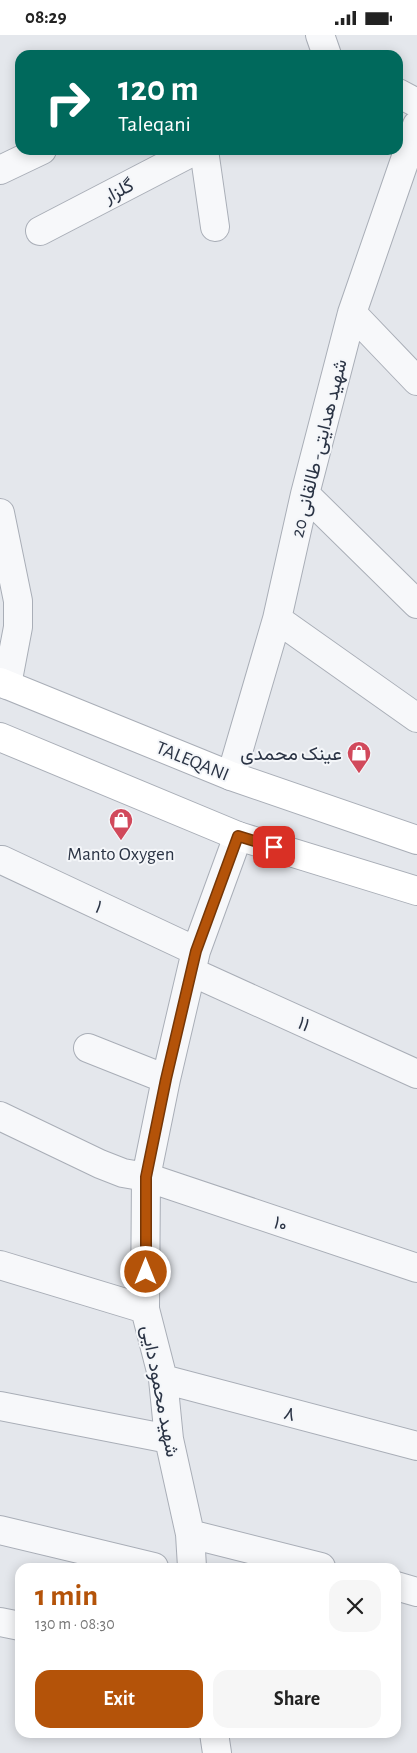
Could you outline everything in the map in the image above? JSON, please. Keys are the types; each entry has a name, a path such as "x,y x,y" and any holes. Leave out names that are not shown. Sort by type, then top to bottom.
{"main road":[{"name":"TALEQANI","path":"4,684 231,776 417,839"},
{"path":"0,737 238,836 417,891"}],"street":[{"path":"320,35 326,50"},
{"path":"403,96 417,103"},
{"name":"شهید هدایتی- طالقانی 20","path":"231,776 277,619 305,494 352,313 417,125"},
{"path":"0,171 32,155"},
{"name":"گلزار","path":"40,231 186,155"},
{"path":"205,155 215,227"},
{"path":"352,313 417,381"},
{"path":"305,494 417,604"},
{"path":"0,513 18,601 19,615 4,684"},
{"path":"277,619 417,718"},
{"name":"شهید محمود دایی","path":"192,1563 190,1534 169,1439 163,1379 145,1309 146,1177 166,1079 194,961 238,836"},
{"name":"۱","path":"2,860 194,961"},
{"name":"۱۱","path":"194,961 417,1074"},
{"path":"88,1048 166,1079"},
{"name":"۱۰","path":"0,1116 100,1164 123,1173 146,1177 417,1269"},
{"path":"0,1265 145,1309"},
{"name":"۸","path":"163,1379 417,1446"},
{"path":"0,1406 169,1439"},
{"path":"0,1531 137,1563"},
{"path":"190,1534 305,1563"},
{"path":"401,1588 417,1592"},
{"path":"0,1622 15,1625"},
{"path":"214,1738 216,1753"}],"place":[{"name":"عینک محمدی","path":"359,774"},
{"name":"Manto Oxygen","path":"121,841"}],"route":[{"path":"146,1272 146,1177 166,1079 196,951 238,836 274,847"}]}
